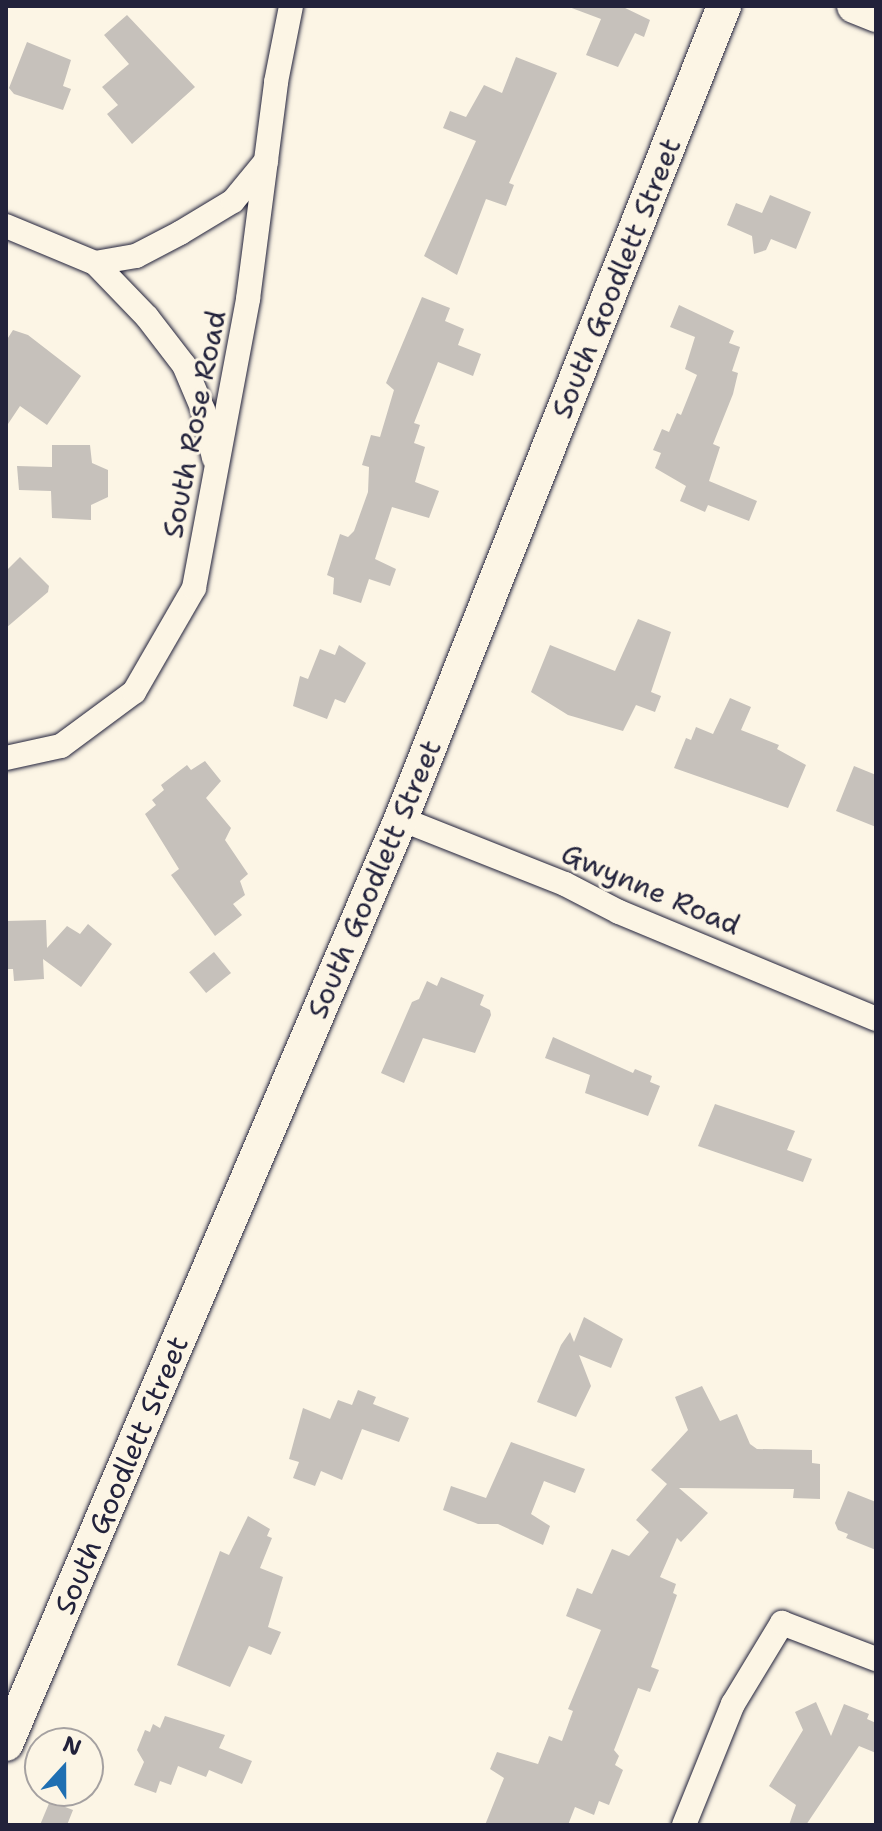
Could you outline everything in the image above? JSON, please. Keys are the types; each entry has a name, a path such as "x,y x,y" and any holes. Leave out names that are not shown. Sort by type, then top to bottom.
{"main road":[{"name":"South Goodlett Street","path":"6,1744 401,819 724,6"},
{"path":"854,6 876,15"}],"street":[{"name":"South Rose Road","path":"6,758 61,746 134,692 194,588 248,299 291,6"},
{"path":"95,263 136,256 180,233 233,201 266,161"},
{"path":"6,226 95,263 147,317 184,365 203,410 217,471"},
{"name":"Gwynne Road","path":"401,819 876,1019"},
{"path":"684,1825 733,1704 782,1623 876,1659"}],"building":[{"path":"621,6 650,20 644,37 635,33 618,67 586,55 601,19 569,7"},
{"path":"127,15 195,87 132,144 107,114 118,105 102,87 129,64 104,35"},
{"path":"27,42 71,60 63,86 71,89 63,110 14,94 9,88"},
{"path":"516,57 557,73 509,183 514,185 506,206 486,199 457,275 424,256 476,141 443,128 450,111 466,117 484,85 502,93"},
{"path":"770,195 811,212 796,249 771,239 766,250 754,254 752,236 727,225 736,203 762,213"},
{"path":"422,297 450,308 445,321 464,329 458,345 481,354 473,376 438,362 414,423 420,425 414,443 425,447 415,482 439,491 429,518 392,507 375,559 396,569 390,586 369,579 361,603 333,594 334,578 327,575 340,534 348,537 354,531 368,492 369,467 362,465 371,435 380,437 394,390 386,383"},
{"path":"679,305 734,331 729,343 740,347 732,371 738,373 733,394 713,444 720,447 709,481 757,501 749,521 708,505 705,512 680,501 686,486 655,468 661,453 653,450 662,429 669,432 677,413 681,415 697,375 685,369 695,337 670,327"},
{"path":"13,330 28,335 81,376 47,425 20,406 6,427 6,341"},
{"path":"52,445 90,445 92,463 108,470 108,497 91,505 91,520 52,518 51,491 19,490 17,466 52,467"},
{"path":"20,557 49,586 48,592 6,628 6,571"},
{"path":"638,619 671,632 651,692 661,696 655,712 636,705 623,731 568,715 531,692 550,645 615,671"},
{"path":"339,645 366,663 345,703 335,699 327,719 293,706 300,676 308,679 320,649 335,655"},
{"path":"730,698 751,707 741,730 779,745 777,749 806,765 788,808 674,768 686,738 691,740 696,727 713,734"},
{"path":"205,761 221,781 206,798 231,828 225,840 248,874 240,881 245,895 233,904 242,915 215,936 171,875 179,869 145,814 156,805 152,800 164,790 161,785 187,765 191,770"},
{"path":"854,766 876,775 876,827 836,811"},
{"path":"46,920 47,948 67,926 80,934 88,924 112,944 81,987 43,959 44,979 14,981 13,969 7,969 6,921"},
{"path":"214,952 231,973 206,993 189,972"},
{"path":"441,977 484,995 480,1005 490,1010 491,1015 475,1053 423,1038 404,1083 381,1073 412,1002 419,999 427,981 437,986"},
{"path":"553,1037 633,1073 635,1069 652,1076 650,1082 660,1086 648,1116 585,1093 590,1075 545,1058"},
{"path":"715,1104 795,1131 787,1150 812,1159 803,1182 698,1146"},
{"path":"584,1317 623,1339 611,1368 579,1355 591,1386 576,1417 537,1402 561,1345 570,1332 574,1342"},
{"path":"702,1386 720,1421 737,1414 750,1444 757,1449 812,1450 812,1463 820,1464 820,1499 793,1498 794,1489 679,1488 708,1513 681,1542 677,1538 660,1577 676,1584 673,1593 677,1595 651,1667 659,1670 650,1692 638,1688 614,1750 619,1756 615,1765 623,1770 609,1805 599,1801 594,1815 575,1807 568,1825 485,1825 504,1778 490,1769 497,1752 538,1764 549,1736 562,1741 573,1711 568,1709 601,1630 566,1616 577,1588 592,1594 612,1549 629,1556 649,1532 636,1520 667,1484 651,1470 688,1430 675,1397"},
{"path":"358,1390 376,1397 373,1404 409,1418 399,1442 362,1429 342,1480 321,1471 315,1486 293,1478 299,1462 289,1459 303,1408 330,1419 338,1400 352,1405"},
{"path":"511,1442 585,1469 575,1493 544,1481 531,1514 550,1526 543,1545 498,1524 478,1524 443,1510 451,1486 486,1498"},
{"path":"848,1491 876,1502 876,1550 846,1538 848,1534 838,1530 835,1523"},
{"path":"248,1516 270,1529 267,1536 272,1538 260,1568 283,1577 268,1627 281,1632 271,1655 249,1646 230,1687 177,1665 220,1551 229,1555"},
{"path":"816,1702 831,1736 844,1704 869,1714 867,1719 876,1723 876,1753 859,1746 806,1825 789,1825 796,1805 769,1786 803,1730 795,1712"},
{"path":"165,1716 225,1735 219,1748 252,1761 242,1784 209,1770 206,1777 178,1766 171,1785 160,1781 156,1793 134,1785 144,1762 137,1750 145,1730 150,1732 153,1724 160,1728"},
{"path":"48,1807 73,1810 67,1825 40,1825"}]}
